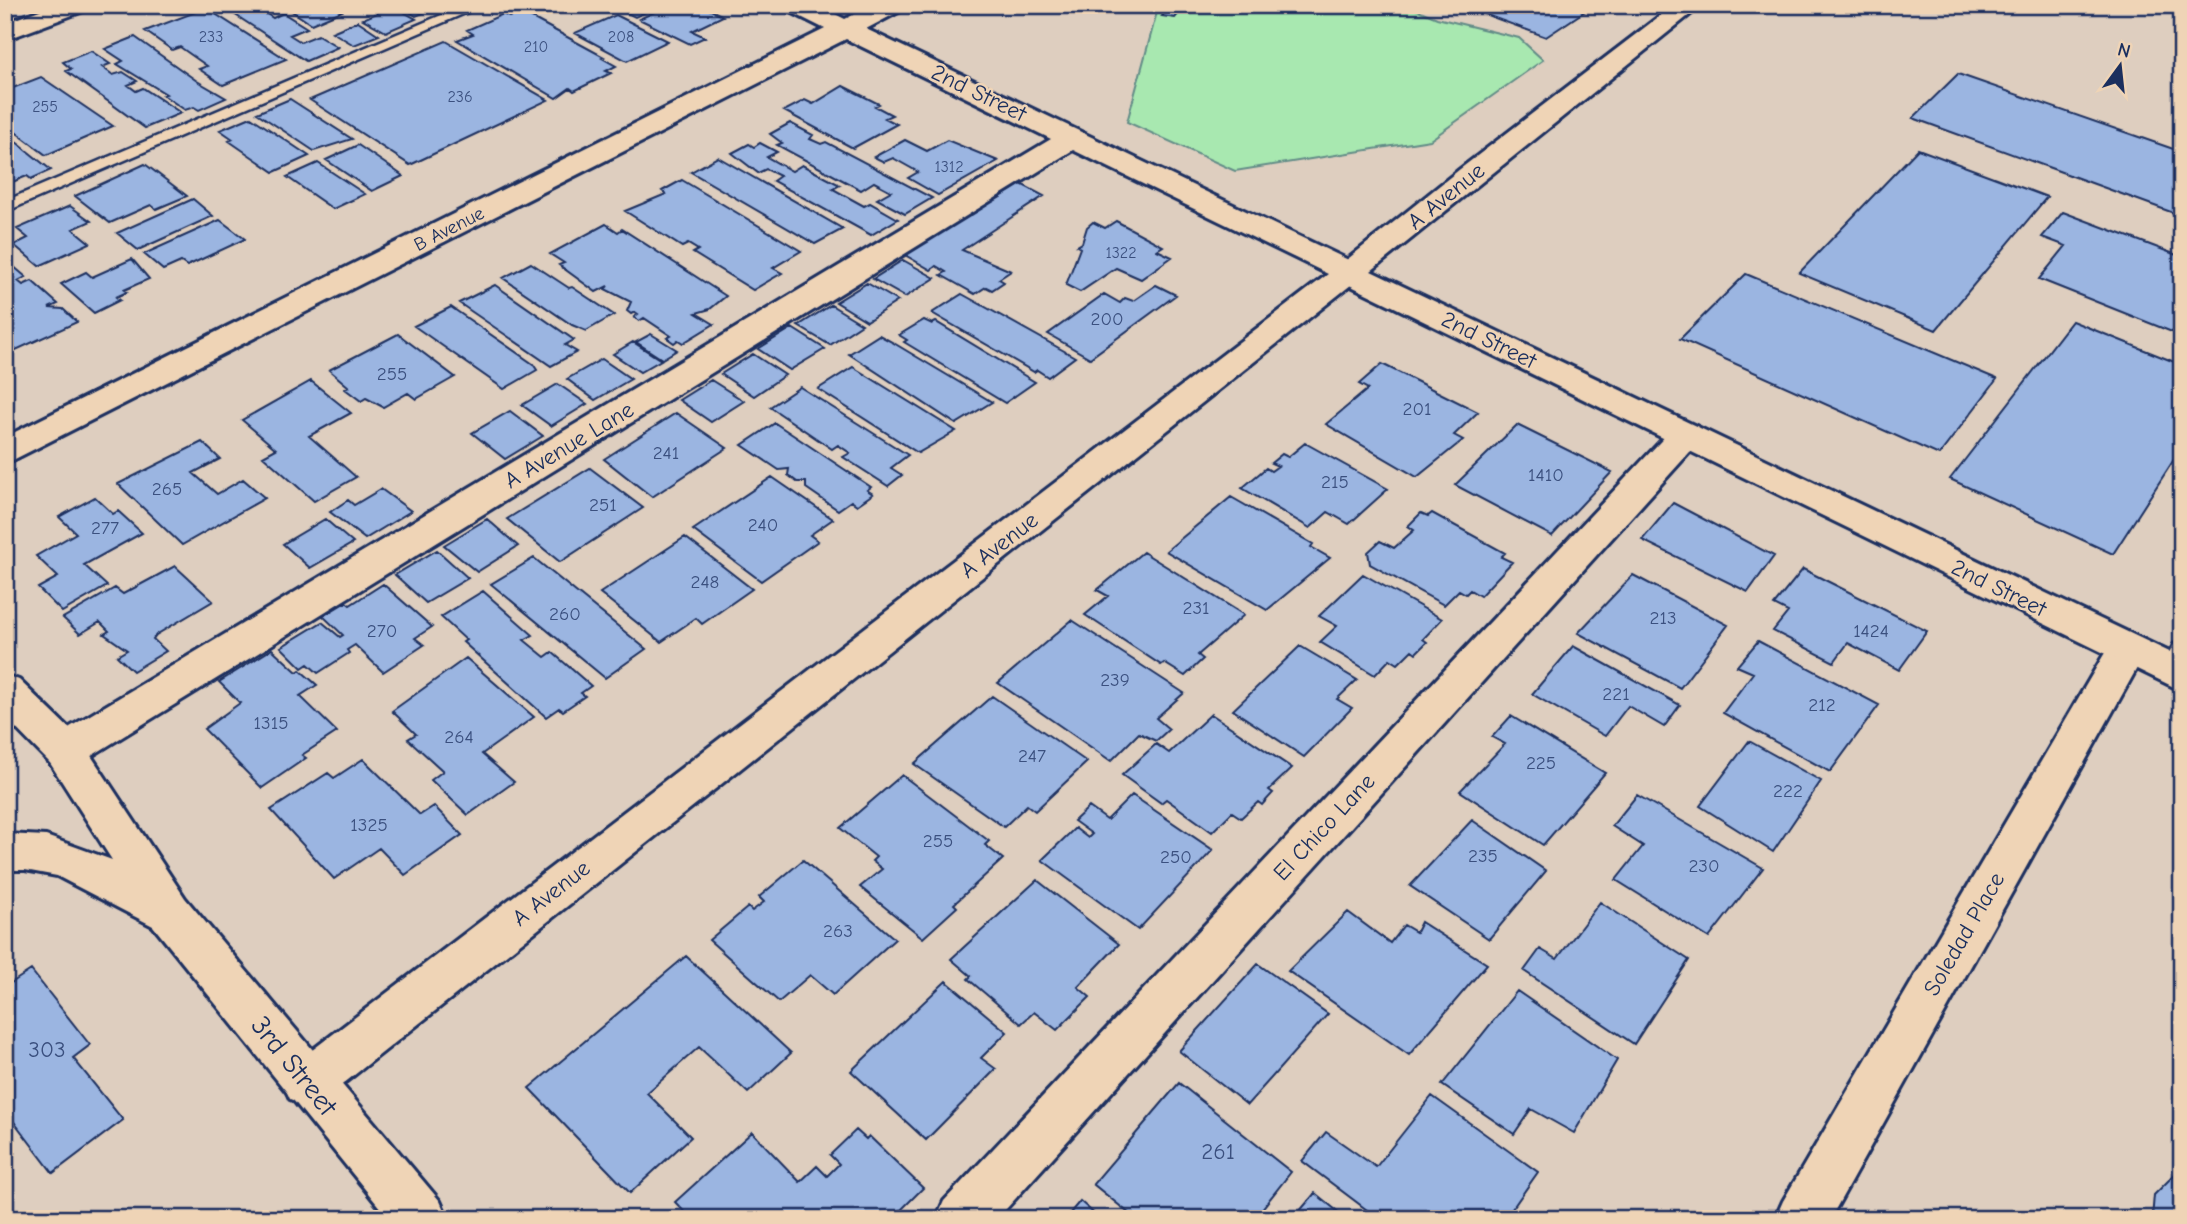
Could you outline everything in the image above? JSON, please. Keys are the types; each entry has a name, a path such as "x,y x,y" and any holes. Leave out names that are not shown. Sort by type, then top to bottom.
{"street":[{"path":"5,32 77,5"},
{"name":"2nd Street","path":"796,5 2127,650 2178,665"},
{"name":"B Avenue","path":"5,452 893,5"},
{"name":"A Avenue","path":"307,1083 1350,273 1470,174 1690,5"},
{"name":"A Avenue Lane","path":"65,751 1072,138"},
{"name":"El Chico Lane","path":"962,1219 1686,435"},
{"name":"Soledad Place","path":"1801,1219 2127,650"},
{"name":"3rd Street","path":"5,691 65,751 169,912 307,1083 422,1219"},
{"name":"3rd Street","path":"5,852 49,856 85,869 169,912"}],"lane":[{"path":"5,207 477,5"}],"green space":[{"path":"1171,5 1406,5 1437,18 1519,38 1543,60 1430,140 1235,171 1127,122 1157,12"}],"building":[{"path":"220,5 264,5 258,8 273,18 283,13 307,28 290,35 301,42 318,35 338,47 306,61"},
{"path":"283,5 332,5 342,11 311,24"},
{"path":"398,5 443,5 416,16"},
{"path":"527,5 561,5 542,14"},
{"path":"628,5 661,5 635,17 619,9"},
{"path":"670,5 701,5 723,16 692,31 705,37 690,44 639,19"},
{"path":"1171,5 1186,5 1175,18 1162,16"},
{"path":"1460,5 1594,5 1546,37"},
{"path":"393,6 416,19 386,32 363,19"},
{"path":"206,8 286,59 223,85 199,69 207,66 180,47 172,50 145,31"},
{"path":"521,12 616,66 606,71 611,73 574,91 570,88 556,98 457,40 473,34 467,30 503,14 509,17"},
{"path":"616,15 668,41 627,61 575,33"},
{"path":"358,21 379,35 354,45 332,32"},
{"path":"135,37 226,98 199,110 194,107 185,110 163,95 166,94 117,64 123,61 105,49"},
{"path":"446,41 548,100 410,165 310,100"},
{"path":"91,51 110,64 102,67 113,75 123,72 137,81 128,85 136,91 143,88 181,113 145,128 66,71 71,69 63,62"},
{"path":"1958,74 2182,152 2182,216 1913,118"},
{"path":"41,77 113,126 46,155 5,124 5,91"},
{"path":"843,86 879,104 875,106 892,115 885,118 897,124 853,148 784,111 805,100 813,104"},
{"path":"290,99 352,139 314,151 257,113"},
{"path":"251,117 309,156 274,172 229,141 233,139 220,130"},
{"path":"790,123 813,135 810,139 821,144 826,142 932,198 905,214 877,199 891,191 874,182 861,190 777,145 782,143 770,134"},
{"path":"5,133 51,170 31,179 27,176 10,183 5,178"},
{"path":"905,140 927,151 947,140 998,161 938,195 908,178 918,172 893,158 884,162 874,157"},
{"path":"760,143 777,152 767,157 792,171 802,165 840,185 833,189 864,206 870,203 898,219 871,235 773,181 780,176 766,169 758,173 732,153 749,144 754,147"},
{"path":"358,145 403,176 372,191 326,160"},
{"path":"1918,149 2047,197 1936,330 1799,273"},
{"path":"718,157 843,229 815,244 691,172"},
{"path":"318,163 365,194 333,209 287,177"},
{"path":"145,164 187,196 156,209 151,205 110,223 75,196"},
{"path":"682,180 801,251 773,268 782,273 753,290 693,253 698,250 688,244 682,247 625,211 666,194 662,191"},
{"path":"1021,184 1044,196 962,250 1011,271 999,279 1004,282 992,290 986,287 975,294 941,275 946,272 936,266 931,270 905,255"},
{"path":"193,199 213,216 138,250 117,233"},
{"path":"70,206 91,221 73,229 90,243 39,266 14,245 28,238 17,229"},
{"path":"2063,212 2182,257 2182,336 2039,279 2066,246 2042,237"},
{"path":"220,220 245,239 187,266 181,262 163,270 144,254"},
{"path":"1116,221 1163,246 1157,250 1172,257 1141,279 1116,268 1080,292 1066,285 1080,248 1077,246 1082,243 1087,227 1093,222 1105,228"},
{"path":"606,224 618,232 622,229 726,296 710,309 696,313 714,324 683,343 678,340 674,343 667,338 671,336 644,318 639,321 634,317 638,314 635,312 631,314 627,311 631,302 605,289 608,286 596,292 559,265 564,263 550,254"},
{"path":"132,259 149,279 124,290 127,292 116,297 120,300 94,313 61,284 86,272 92,277"},
{"path":"903,260 935,278 905,297 873,279"},
{"path":"531,263 614,315 586,331 572,325 503,278"},
{"path":"13,266 26,277 18,281 23,285 32,281 58,304 49,308 63,309 77,322 5,355 5,269"},
{"path":"1746,274 1997,379 1939,455 1680,339"},
{"path":"867,283 898,301 867,321 836,302"},
{"path":"495,285 574,340 565,345 577,352 551,366 459,303"},
{"path":"1156,285 1176,295 1090,358 1048,334 1104,294 1120,303 1125,298 1133,301"},
{"path":"962,294 1075,357 1048,377 1037,370 1034,372 932,313"},
{"path":"831,305 862,324 830,345 798,326"},
{"path":"451,307 533,364 537,370 504,389 414,326"},
{"path":"924,320 932,324 936,322 1035,382 1005,403 904,342 907,340 899,335"},
{"path":"2072,321 2182,365 2182,447 2113,554 1950,479"},
{"path":"792,328 825,349 790,370 758,349"},
{"path":"398,334 455,377 416,399 408,393 383,407 366,398 361,401 345,389 349,387 329,370"},
{"path":"651,334 677,350 662,359 636,342"},
{"path":"879,335 992,402 956,424 849,354"},
{"path":"633,342 661,360 640,372 613,354"},
{"path":"753,354 785,375 754,396 721,374"},
{"path":"602,359 631,379 595,400 567,379"},
{"path":"1382,364 1478,412 1454,435 1463,440 1417,477 1326,424 1368,389 1359,384"},
{"path":"853,367 956,431 918,453 818,389"},
{"path":"711,380 744,401 711,422 679,400"},
{"path":"311,381 351,413 309,436 356,477 314,501 263,456 276,449 242,420"},
{"path":"558,384 587,404 551,426 522,405"},
{"path":"800,387 908,455 891,468 902,475 888,486 843,457 850,453 838,445 832,449 770,407"},
{"path":"510,411 543,436 505,459 472,433"},
{"path":"676,413 727,448 652,497 604,459"},
{"path":"775,423 871,487 867,490 873,494 857,505 851,501 838,510 806,488 806,482 797,482 788,475 789,469 779,470 742,445"},
{"path":"1517,425 1612,472 1552,536 1455,485"},
{"path":"202,442 220,459 193,473 217,494 243,479 265,498 182,545 118,484"},
{"path":"1305,443 1388,489 1349,524 1328,512 1310,528 1242,488 1266,468 1271,471 1278,466 1271,463 1282,454 1288,457"},
{"path":"590,468 643,508 560,562 507,519"},
{"path":"772,477 833,519 810,535 818,541 761,581 693,530"},
{"path":"381,489 411,511 365,539 330,512 348,500 354,505"},
{"path":"95,497 113,514 118,511 142,533 84,565 107,586 62,612 38,588 58,577 36,556 76,533 59,517"},
{"path":"1231,497 1313,544 1311,547 1330,558 1267,610 1166,551"},
{"path":"1673,503 1774,556 1748,592 1642,540"},
{"path":"1421,513 1428,516 1432,513 1505,553 1501,557 1512,562 1480,596 1470,590 1466,594 1459,590 1444,605 1370,564 1368,552 1380,541 1394,548 1414,530 1408,526"},
{"path":"325,519 353,543 310,568 283,544"},
{"path":"487,519 518,546 477,572 444,545"},
{"path":"685,537 752,589 702,624 696,618 661,642 600,593"},
{"path":"437,550 468,578 426,603 395,575"},
{"path":"1143,552 1244,615 1198,655 1203,659 1185,676 1164,663 1161,665 1085,615 1108,596 1097,590"},
{"path":"534,558 646,649 605,678 491,584"},
{"path":"175,566 213,601 156,635 153,639 166,651 133,671 117,656 127,650 104,634 109,631 100,622 80,634 63,618 115,588 123,594"},
{"path":"1803,569 1927,631 1899,670 1848,643 1834,662 1773,631 1788,612 1774,605"},
{"path":"1363,574 1442,619 1423,639 1427,642 1416,653 1412,650 1398,664 1390,659 1375,675 1320,642 1337,626 1319,616"},
{"path":"1633,575 1728,625 1680,688 1578,633"},
{"path":"383,584 432,627 415,638 424,645 383,672 355,645 347,650 349,653 318,673 308,664 302,668 281,647 322,622 340,637 343,635 323,616 346,602 350,605"},
{"path":"483,591 533,635 524,640 545,657 552,652 591,686 581,693 585,696 563,711 559,708 546,717 463,642 466,640 441,617"},
{"path":"1072,620 1184,693 1156,718 1169,729 1156,741 1139,733 1111,761 998,683"},
{"path":"1758,641 1879,705 1830,772 1723,713 1753,673 1737,666"},
{"path":"1300,646 1357,680 1337,699 1352,708 1304,757 1233,710"},
{"path":"1573,646 1680,705 1664,727 1628,706 1605,736 1532,694"},
{"path":"272,649 297,672 300,670 317,685 300,696 337,732 302,755 306,758 262,788 204,729 240,703 219,682"},
{"path":"466,658 534,717 482,754 514,782 468,815 431,780 443,771 408,739 416,734 392,711"},
{"path":"992,696 1087,762 1035,811 1027,805 1004,827 914,764"},
{"path":"1211,714 1292,768 1269,790 1273,793 1262,805 1258,802 1241,818 1232,812 1212,832 1166,799 1161,803 1122,775 1156,744 1169,753"},
{"path":"1511,716 1605,773 1543,845 1460,791 1505,744 1492,737"},
{"path":"1749,741 1821,781 1773,852 1700,806"},
{"path":"363,759 420,815 434,806 462,835 405,875 379,848 334,879 271,810 328,773 334,778"},
{"path":"902,775 989,841 985,845 1003,859 954,904 957,907 923,938 860,887 882,869 872,861 876,857 840,828"},
{"path":"1132,795 1213,850 1138,930 1042,860 1075,828 1088,838 1092,834 1074,821 1089,807 1107,820"},
{"path":"1637,795 1763,868 1709,938 1616,880 1643,846 1612,826"},
{"path":"1472,820 1546,871 1489,939 1410,886"},
{"path":"803,860 895,939 833,995 810,975 779,1002 709,940 748,907 752,911 764,902 759,897"},
{"path":"1037,880 1119,944 1078,987 1090,997 1057,1030 1034,1012 1021,1024 968,979 971,976 951,959"},
{"path":"1600,902 1689,960 1634,1044 1524,971 1540,949 1557,959"},
{"path":"1348,912 1390,943 1404,925 1416,932 1421,922 1487,964 1409,1055 1288,971"},
{"path":"686,956 791,1053 748,1093 699,1047 647,1093 691,1137 630,1193 529,1088"},
{"path":"1258,964 1328,1014 1247,1105 1179,1051"},
{"path":"31,970 90,1045 73,1058 123,1120 53,1173 5,1110 5,987"},
{"path":"946,981 1007,1032 981,1058 996,1069 926,1140 851,1071"},
{"path":"1517,991 1617,1060 1574,1133 1531,1109 1514,1134 1442,1085"},
{"path":"1179,1083 1291,1172 1254,1219 1136,1219 1093,1184"},
{"path":"1432,1096 1538,1172 1505,1219 1379,1219 1302,1161 1326,1132 1376,1167"},
{"path":"856,1130 866,1139 869,1136 923,1188 892,1219 691,1219 675,1202 752,1132 800,1182 817,1166 827,1176 839,1164 830,1155"},
{"path":"2182,1167 2182,1219 2152,1219 2154,1195"},
{"path":"1315,1193 1347,1219 1293,1219"},
{"path":"1080,1201 1100,1219 1065,1219"}]}
